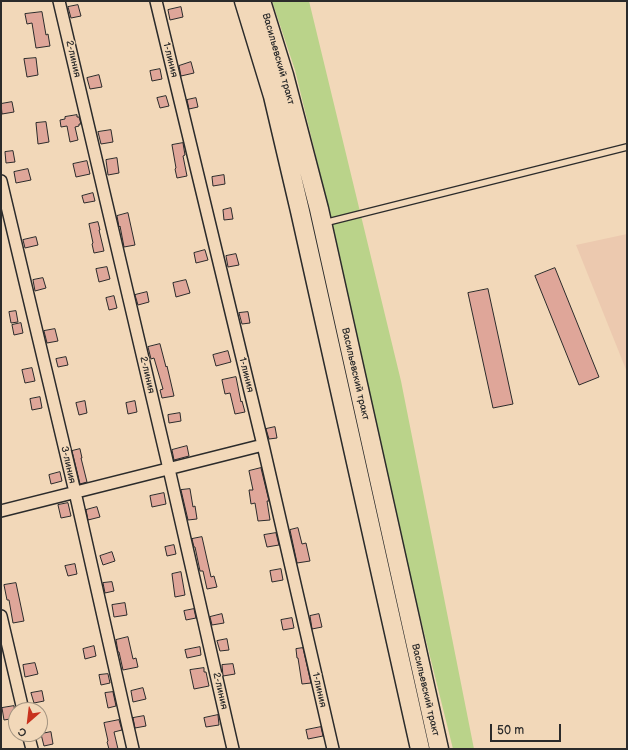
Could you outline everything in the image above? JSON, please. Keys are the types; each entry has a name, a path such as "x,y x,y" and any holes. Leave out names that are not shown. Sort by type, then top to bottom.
{"main road":[{"name":"Васильевский тракт","path":"244,1 273,96 299,204 420,749"},
{"name":"Васильевский тракт","path":"261,1 284,75 322,224 438,749"}],"street":[{"name":"2-линия","path":"59,1 233,749"},
{"name":"1-линия","path":"156,1 263,445 333,749"},
{"name":"3-линия","path":"1,181 75,492 133,749"},
{"path":"1,511 263,445"},
{"path":"1,616 21,702"}],"lane":[{"path":"322,224 627,147"}],"shaded area":[{"path":"627,234 627,372 576,245"}],"green space":[{"path":"272,1 309,1 401,381 474,749 453,749 413,588 332,222 295,70"}],"building":[{"path":"78,5 81,16 71,18 68,7"},
{"path":"181,7 183,17 170,20 168,10"},
{"path":"42,12 46,35 48,34 50,46 36,48 32,23 27,24 25,14"},
{"path":"36,58 38,75 27,77 24,59"},
{"path":"191,62 194,73 181,76 179,66"},
{"path":"160,69 162,79 152,81 150,71"},
{"path":"99,75 102,87 90,89 87,78"},
{"path":"166,96 169,106 160,108 157,98"},
{"path":"196,98 198,107 189,109 187,100"},
{"path":"12,102 14,112 2,114 1,104"},
{"path":"77,115 81,124 75,127 78,140 70,142 67,126 61,127 60,120 65,119 65,117"},
{"path":"46,122 49,142 38,144 36,123"},
{"path":"111,130 113,142 101,144 98,132"},
{"path":"183,143 185,155 183,156 187,176 177,178 172,145"},
{"path":"13,151 15,162 6,163 5,152"},
{"path":"117,158 119,173 108,175 106,160"},
{"path":"87,161 90,174 76,177 73,164"},
{"path":"28,169 31,180 16,183 14,172"},
{"path":"224,175 225,184 213,186 212,177"},
{"path":"93,193 95,201 84,203 82,196"},
{"path":"231,208 233,219 224,220 223,210"},
{"path":"128,213 135,245 124,247 117,216"},
{"path":"98,222 104,251 94,253 89,224"},
{"path":"36,237 38,245 25,248 23,240"},
{"path":"205,250 208,260 196,263 194,253"},
{"path":"236,254 239,265 228,267 226,256"},
{"path":"107,267 110,279 99,282 96,269"},
{"path":"555,268 599,377 579,385 535,276"},
{"path":"43,278 46,288 35,291 33,280"},
{"path":"186,280 190,293 176,297 173,283"},
{"path":"488,289 513,404 493,408 468,293"},
{"path":"147,292 149,302 138,305 135,295"},
{"path":"114,296 117,308 109,310 106,298"},
{"path":"16,311 18,322 11,323 9,312"},
{"path":"248,312 250,323 242,324 239,313"},
{"path":"21,323 23,333 14,335 12,325"},
{"path":"55,329 58,341 47,343 44,331"},
{"path":"160,344 174,396 162,398 160,390 163,389 154,358 151,359 148,347"},
{"path":"228,351 231,362 216,366 213,355"},
{"path":"66,357 68,365 58,367 56,359"},
{"path":"32,368 35,381 25,383 22,370"},
{"path":"236,377 241,402 242,401 245,412 235,414 230,393 225,394 222,380"},
{"path":"40,397 42,408 32,410 30,399"},
{"path":"85,401 87,413 79,415 76,403"},
{"path":"135,401 137,412 128,414 126,403"},
{"path":"180,413 181,421 169,423 168,415"},
{"path":"275,427 277,438 269,439 266,429"},
{"path":"187,446 189,456 174,460 172,450"},
{"path":"80,449 87,482 80,484 72,451"},
{"path":"261,468 269,501 267,501 270,520 258,521 255,503 251,504 249,490 253,490 249,471"},
{"path":"60,472 62,481 51,484 49,475"},
{"path":"190,489 197,519 188,520 181,490"},
{"path":"164,493 166,504 152,507 150,496"},
{"path":"68,503 71,516 61,518 58,505"},
{"path":"97,507 100,517 88,520 86,510"},
{"path":"298,528 302,544 306,543 310,561 297,563 290,530"},
{"path":"276,533 279,545 267,547 264,535"},
{"path":"202,537 211,577 214,576 217,587 207,589 203,571 200,571 192,539"},
{"path":"174,545 176,554 167,556 165,547"},
{"path":"112,552 115,561 103,565 100,556"},
{"path":"75,564 77,574 68,576 65,566"},
{"path":"281,569 283,580 272,582 270,571"},
{"path":"181,572 185,595 175,597 172,574"},
{"path":"112,582 114,591 105,593 103,583"},
{"path":"16,583 24,621 13,623 9,600 7,600 4,585"},
{"path":"125,603 127,615 114,617 112,605"},
{"path":"194,609 196,618 186,620 184,611"},
{"path":"222,614 224,623 212,625 210,617"},
{"path":"319,614 322,627 312,629 310,616"},
{"path":"292,618 294,628 283,630 281,620"},
{"path":"128,637 133,659 136,658 138,667 123,670 116,640"},
{"path":"227,639 229,650 220,651 217,641"},
{"path":"94,646 96,656 85,659 83,649"},
{"path":"200,647 201,655 187,658 185,650"},
{"path":"303,648 311,683 302,684 296,649"},
{"path":"35,663 38,674 25,677 23,665"},
{"path":"233,664 235,674 223,676 222,665"},
{"path":"204,668 209,686 194,689 190,670"},
{"path":"108,674 110,683 101,685 99,675"},
{"path":"143,688 146,699 133,702 131,691"},
{"path":"42,691 44,701 34,702 31,693"},
{"path":"113,692 116,706 108,708 105,693"},
{"path":"8,707 8,719 4,720 2,708"},
{"path":"218,715 219,725 206,727 204,718"},
{"path":"144,716 146,726 135,728 133,718"},
{"path":"119,720 122,730 114,732 118,749 109,749 104,723"},
{"path":"321,727 323,736 308,739 306,730"},
{"path":"51,732 53,744 44,746 43,742 48,742 48,733"}]}
